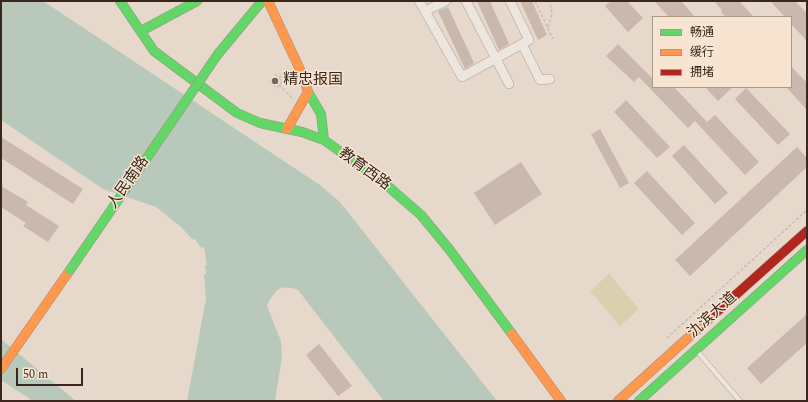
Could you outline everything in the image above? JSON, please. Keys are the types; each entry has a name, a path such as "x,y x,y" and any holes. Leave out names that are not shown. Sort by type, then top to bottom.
{"main road":[{"name":"教育西路","path":"120,1 154,51 237,113 260,123 302,132 324,140 383,182 420,215 449,249 561,401"},
{"path":"141,31 197,1"},
{"path":"268,1 303,76 308,92 321,114 324,140"},
{"name":"人民南路","path":"1,369 218,54 258,3"},
{"path":"287,129 308,92"},
{"name":"氿滨大道","path":"618,401 807,231"},
{"name":"氿滨大道","path":"639,401 807,250"}],"street":[{"path":"419,1 462,77 529,40 510,1"},
{"path":"425,11 446,1"},
{"path":"466,1 509,84"},
{"path":"522,44 540,80 550,79"}],"lane":[{"path":"687,340 740,401"}],"path":[{"path":"1,16 10,1"},
{"path":"536,1 553,39"},
{"path":"548,27 552,14 550,1"},
{"path":"275,75 282,81 279,85 277,88 270,82 275,75"},
{"path":"279,85 301,106"},
{"path":"668,338 807,210"}],"shaded area":[{"path":"1,1 43,1 320,185 340,202 497,401 384,401 298,290 292,288 282,288 273,295 267,306 281,341 282,357 275,401 187,401 206,299 204,274 206,274 205,265 207,265 204,247 201,248 195,239 193,240 181,227 156,207 103,189 1,120"},
{"path":"609,274 639,309 620,326 590,291"},
{"path":"1,339 76,401 33,401 1,380"}],"building":[{"path":"477,1 490,1 509,44 499,50"},
{"path":"520,1 532,1 547,35 538,40"},
{"path":"611,1 627,1 643,18 628,32 605,6"},
{"path":"654,1 681,1 694,16 668,16"},
{"path":"714,1 739,1 753,16 725,16 721,12 722,10"},
{"path":"770,1 795,1 807,13 807,41 792,25 792,16 784,16"},
{"path":"448,7 474,63 465,69 438,11"},
{"path":"618,44 652,78 652,88 675,88 707,122 715,115 759,162 745,175 695,121 688,128 639,77 634,82 606,56"},
{"path":"792,67 807,83 807,110 787,88 792,88"},
{"path":"706,88 732,88 718,101"},
{"path":"746,88 790,134 778,145 735,99"},
{"path":"626,100 670,147 657,158 614,112"},
{"path":"600,129 629,183 620,188 591,134"},
{"path":"1,137 83,189 73,204 1,158"},
{"path":"684,145 728,193 715,204 672,156"},
{"path":"797,147 807,158 807,167 690,276 675,260"},
{"path":"521,162 542,194 495,225 474,193"},
{"path":"647,171 695,223 682,235 634,183"},
{"path":"1,186 28,202 26,205 59,226 48,242 23,226 26,223 1,207"},
{"path":"807,314 807,343 761,384 747,368"},
{"path":"319,344 352,386 338,396 306,355"}],"traffic: fast":[{"path":"120,1 154,51 237,113 260,123 302,132 324,140 383,182 421,215 449,249 512,334"},
{"path":"141,31 197,1"},
{"path":"218,54 262,1"},
{"path":"70,270 218,54"},
{"path":"308,92 321,114 324,140"},
{"path":"639,401 807,250"}],"traffic: slow":[{"path":"268,1 303,76 308,92 287,129"},
{"path":"1,369 70,270"},
{"path":"618,401 711,317"},
{"path":"512,334 561,401"}],"traffic: jam":[{"path":"711,317 807,231"}],"place":[{"name":"精忠报国","path":"275,81"}]}
